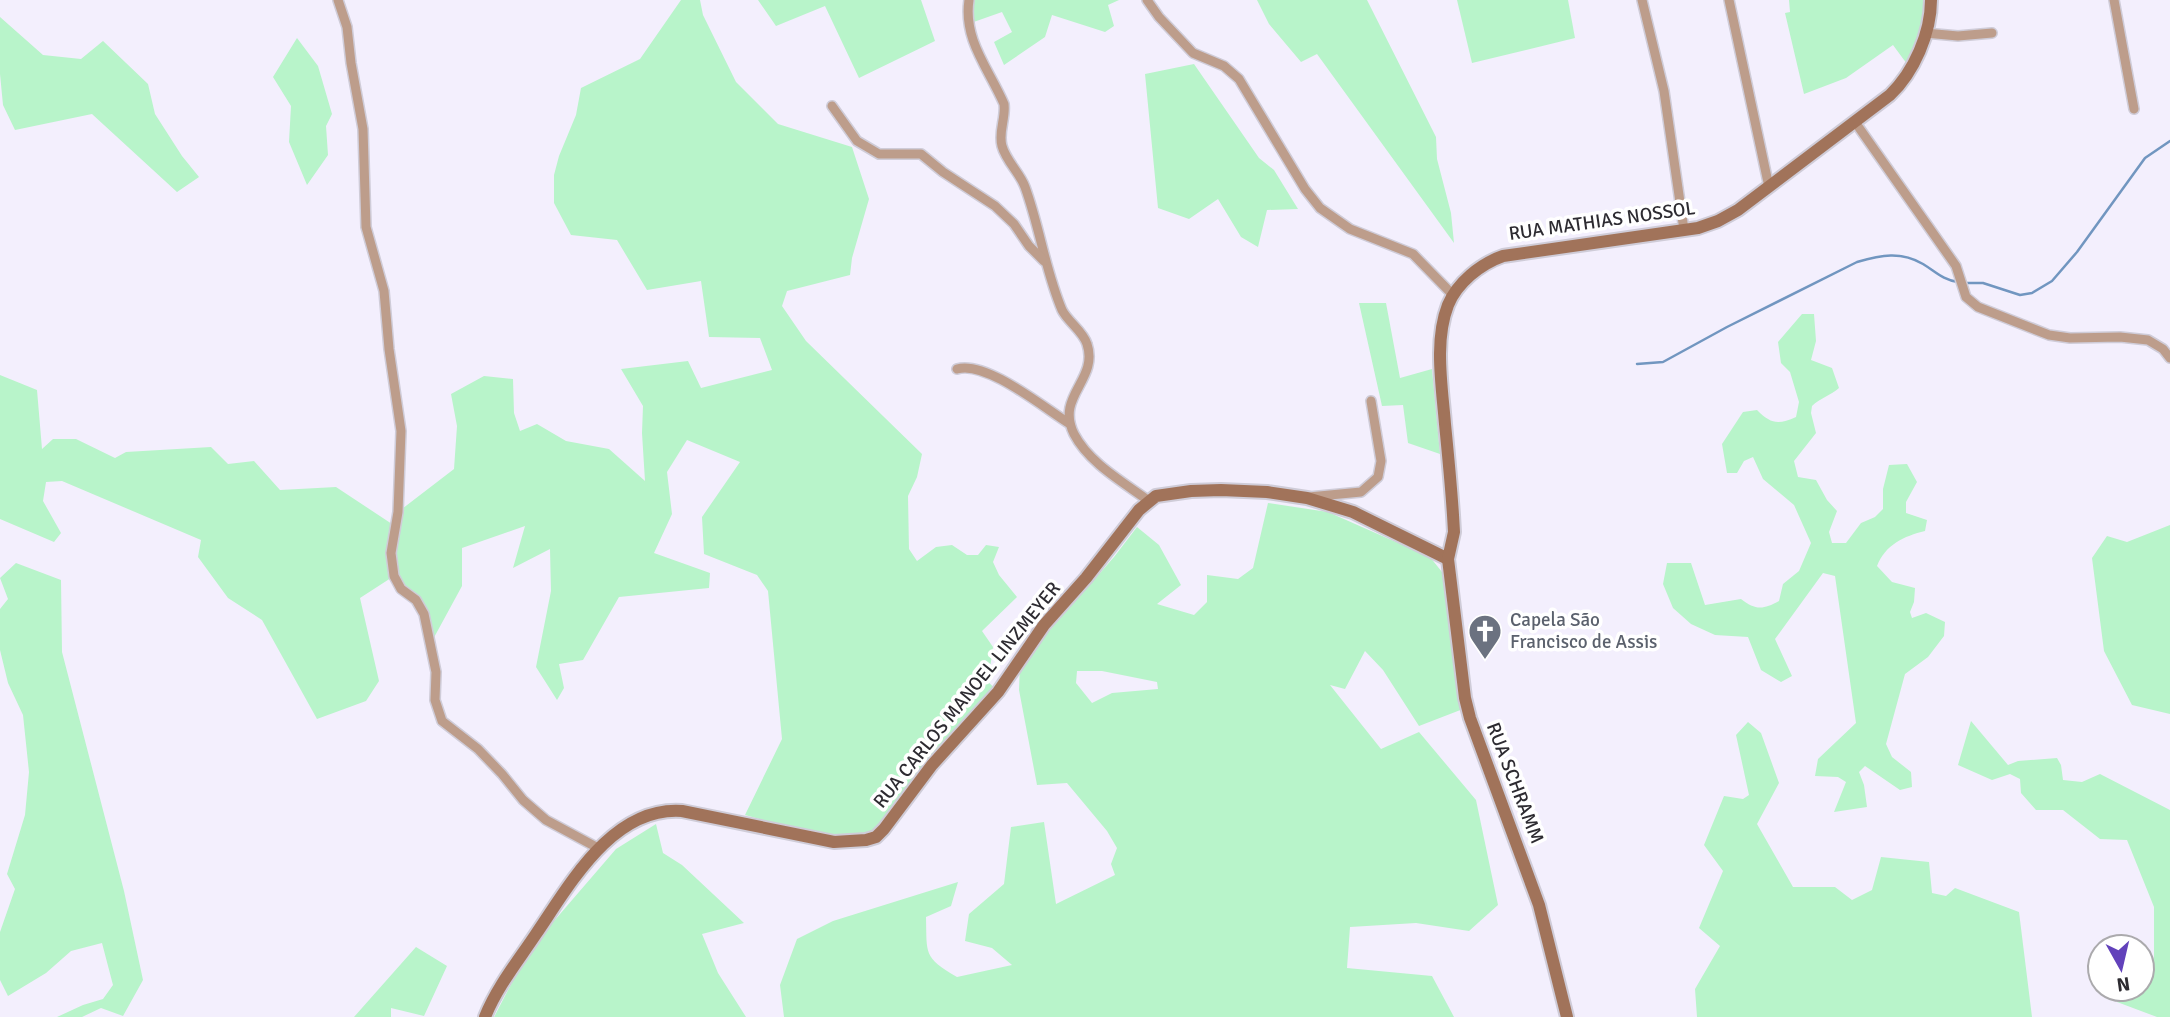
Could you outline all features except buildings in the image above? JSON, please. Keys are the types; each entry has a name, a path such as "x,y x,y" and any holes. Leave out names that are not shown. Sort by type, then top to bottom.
{"street":[{"path":"338,0 347,27 363,129 366,227 384,291 401,431 398,512 391,553 394,576 401,589 416,600 424,614 436,672 435,700 442,721 478,749 523,800 546,820 598,848"},
{"path":"969,0 967,14 971,37 1004,104 1000,136 1002,146 1027,191 1045,262 1065,316 1088,346 1087,371 1068,407 1070,424 1079,443 1096,461 1149,501 1168,494 1221,490 1267,492 1307,498 1353,512 1448,559"},
{"path":"1147,0 1193,53 1224,66 1239,79 1305,189 1320,208 1350,229 1413,254 1453,295"},
{"path":"1642,0 1664,91 1684,230"},
{"path":"1730,0 1769,187"},
{"name":"RUA MATHIAS NOSSOL","path":"1448,559 1454,532 1454,515 1441,379 1441,344 1448,306 1453,295 1474,272 1503,256 1684,230 1718,221 1769,187 1903,82 1925,33 1931,12 1931,0"},
{"path":"2114,0 2134,109"},
{"path":"1925,33 1958,36 1992,33"},
{"path":"832,106 857,141 879,154 921,154 995,206 1014,224 1029,246 1045,262"},
{"path":"1855,122 1950,257 1960,275 1966,297 1978,307 2049,335 2148,340 2163,349 2170,358"},
{"path":"957,369 971,367 1000,378 1070,424"},
{"path":"1307,498 1361,492 1378,477 1381,461 1371,401"},
{"name":"RUA CARLOS MANOEL LINZMEYER","path":"485,1017 496,994 570,880 609,838 643,818 672,810 834,842 857,842 876,836 932,765 998,692 1045,625 1149,501"},
{"name":"RUA SCHRAMM","path":"1448,559 1465,698 1470,718 1539,905 1567,1017"}],"green space":[{"path":"681,0 700,0 703,15 736,82 778,124 852,147 869,199 852,258 850,275 787,291 782,306 806,341 922,454 917,477 908,496 909,549 917,561 936,547 952,545 967,555 978,555 986,545 999,547 993,562 999,575 1017,597 982,631 993,647 988,682 997,690 875,834 849,839 806,832 745,815 782,739 768,591 757,575 704,554 702,517 740,462 687,440 667,472 672,514 654,553 710,573 709,588 619,597 583,660 559,664 564,688 557,700 536,667 551,591 550,549 513,568 525,526 462,548 462,586 431,643 424,614 394,576 360,598 379,681 366,701 317,719 262,620 228,598 198,557 201,540 62,481 46,482 43,501 61,533 54,542 0,519 0,375 37,390 42,449 53,439 76,439 115,458 126,452 211,447 228,464 254,461 280,490 336,487 395,526 398,512 454,469 457,426 451,394 484,376 513,379 514,413 520,431 537,424 566,441 609,449 645,481 643,406 621,369 688,361 701,388 772,370 760,338 709,337 701,281 647,290 617,240 571,235 554,203 554,175 576,115 581,88 640,59"},
{"path":"758,0 921,0 935,41 859,78 825,6 776,26"},
{"path":"969,0 1119,0 1108,5 1114,26 1105,32 1052,15 1045,37 1004,65 994,42 1012,32 1002,12 968,24"},
{"path":"1257,0 1367,0 1436,137 1437,159 1451,213 1454,243 1317,54 1301,62 1269,24"},
{"path":"1457,0 1568,0 1575,38 1472,63"},
{"path":"1789,0 1928,0 1922,32 1907,64 1893,45 1846,78 1804,94 1785,13 1790,12"},
{"path":"0,17 43,55 81,59 103,41 148,84 155,114 199,177 177,192 92,114 15,130 3,105"},
{"path":"297,38 318,66 332,114 326,126 328,155 307,185 289,142 291,106 273,77"},
{"path":"1194,64 1259,158 1274,170 1298,209 1267,210 1258,247 1241,237 1218,199 1189,219 1158,208 1145,74"},
{"path":"1359,303 1386,303 1400,378 1432,369 1440,454 1408,443 1403,405 1382,406"},
{"path":"1802,314 1814,314 1816,341 1811,360 1832,368 1839,388 1812,406 1816,433 1794,461 1798,477 1816,480 1827,500 1837,511 1829,532 1832,543 1846,543 1861,523 1875,517 1883,509 1883,489 1889,465 1907,464 1917,482 1906,502 1906,513 1927,520 1925,531 1896,542 1885,552 1877,566 1892,582 1915,588 1910,612 1912,618 1926,613 1945,622 1944,636 1928,657 1905,674 1886,744 1892,757 1911,772 1912,787 1900,790 1865,766 1859,772 1867,807 1834,812 1846,782 1838,777 1815,776 1818,759 1856,723 1835,576 1823,573 1775,639 1792,676 1781,682 1761,670 1748,637 1715,635 1691,624 1673,608 1663,584 1667,563 1691,563 1705,605 1741,599 1755,607 1764,607 1779,601 1783,584 1799,571 1811,543 1794,505 1763,479 1753,457 1744,461 1737,473 1727,473 1722,444 1743,412 1757,410 1775,422 1796,417 1799,402 1790,372 1781,363 1778,342"},
{"path":"1268,503 1328,512 1430,557 1442,572 1463,709 1419,726 1383,670 1365,651 1345,689 1330,685 1381,749 1419,732 1476,800 1498,905 1469,931 1416,923 1350,927 1347,968 1432,976 1454,1017 784,1017 780,985 797,939 833,921 958,882 951,906 926,917 929,953 938,964 957,977 1012,965 992,948 965,941 969,914 1004,884 1011,827 1044,822 1056,904 1115,875 1111,864 1117,848 1107,831 1067,783 1037,785 1019,690 1020,664 1137,527 1159,545 1181,585 1157,604 1194,615 1207,602 1207,575 1238,579 1253,568","holes":["1077,671 1102,671 1157,682 1158,689 1112,693 1092,703 1076,683"]},
{"path":"2170,525 2170,714 2132,705 2104,651 2092,558 2107,536 2127,542"},
{"path":"16,563 61,580 62,652 124,891 143,980 123,1016 101,1008 82,1017 57,1017 103,999 113,985 102,943 71,951 46,973 8,996 0,980 0,932 15,889 7,874 25,815 29,772 23,715 8,683 0,650 0,609 8,599 0,578"},
{"path":"1971,721 2008,765 2018,761 2057,758 2063,780 2082,782 2100,774 2170,810 2170,1017 2157,1017 2120,1003 2156,1003 2154,907 2127,840 2100,839 2063,810 2036,810 2021,793 2020,779 2010,774 1992,780 1958,765"},
{"path":"1748,722 1761,733 1779,783 1757,824 1793,887 1835,887 1852,900 1872,890 1881,857 1929,862 1932,893 1946,896 1955,888 2019,912 2032,1017 1697,1017 1695,989 1720,946 1699,928 1723,871 1704,845 1724,796 1743,799 1749,795 1736,735"},
{"path":"656,824 663,853 682,865 744,923 702,934 718,973 746,1017 494,1017 529,950 616,849"},
{"path":"416,947 447,966 424,1016 391,1008 391,1017 354,1017"}],"waterway":[{"path":"1967,283 1983,283 2020,295 2032,293 2052,281 2077,252 2145,158 2170,141"},
{"path":"1637,364 1663,362 1857,262 1883,256 1907,257 1944,278 1958,282"}],"place":[{"name":"Capela São Francisco de Assis","path":"1485,661"}]}
